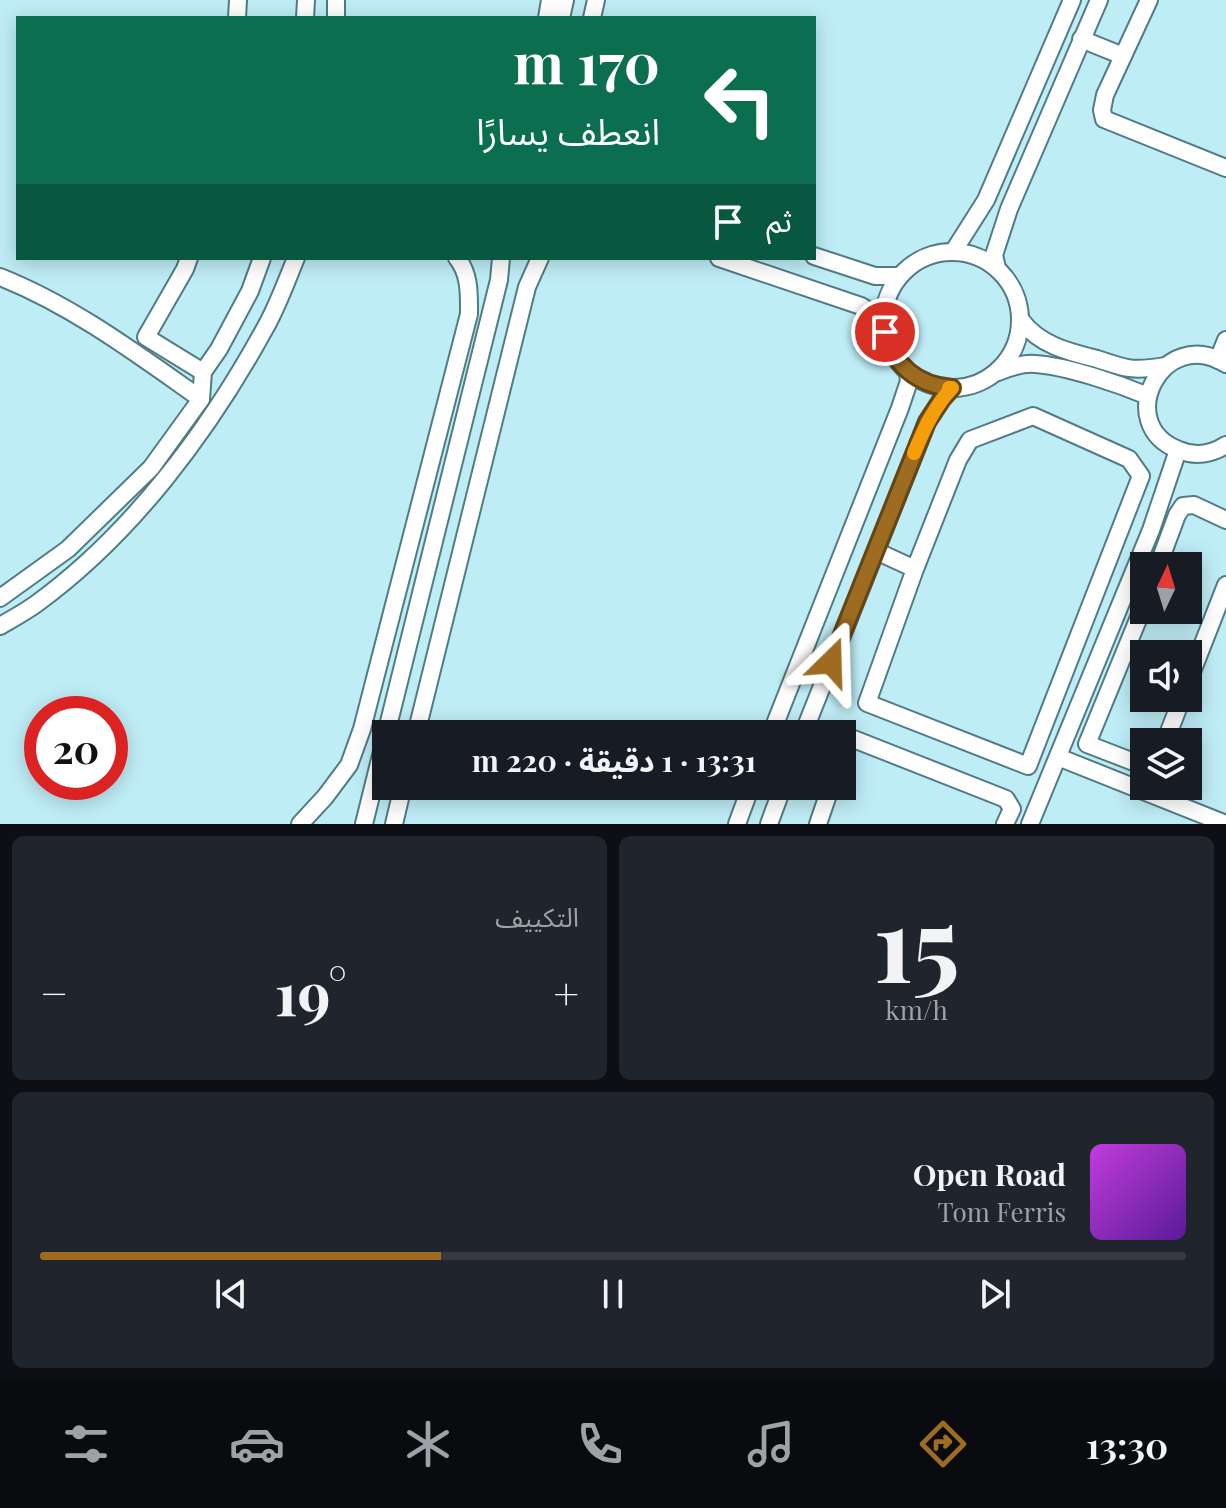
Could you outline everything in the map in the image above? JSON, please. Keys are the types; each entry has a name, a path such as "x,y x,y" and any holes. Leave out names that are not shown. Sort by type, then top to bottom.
{"lane":[{"path":"953,252 986,200 1072,0"},
{"path":"997,268 994,255 1009,209 1099,0"},
{"path":"1149,0 1105,95 1104,119 1226,168"},
{"path":"1081,39 1123,56"},
{"path":"996,373 1012,355 1021,320 1017,297 1005,277 997,268 976,257 953,252 918,261 900,276 888,297 884,320 893,354 908,372 929,384 952,388 976,384 1017,365 1037,364 1103,380 1148,396"},
{"path":"816,257 875,276 900,276"},
{"path":"188,260 146,337 203,372"},
{"path":"0,598 68,549 151,468 201,399 203,372 250,291 261,260"},
{"path":"0,626 36,604 89,560 162,485 266,328 295,260"},
{"path":"300,824 349,765 361,734 469,314 469,289 464,266 459,260"},
{"path":"389,720 499,280 501,260"},
{"path":"419,720 527,287 539,260"},
{"path":"725,260 861,306 884,320"},
{"path":"0,277 32,289 99,328 201,399"},
{"path":"1021,320 1040,339 1127,368 1165,366 1188,356 1206,356 1222,362 1226,340"},
{"path":"1165,366 1154,380 1148,396 1148,413 1154,429 1165,442 1188,453 1206,453 1226,445"},
{"path":"777,720 900,408 909,381 908,372"},
{"path":"809,720 927,422 952,388"},
{"path":"1033,416 1129,459 1141,476 1028,766 867,703 915,569 958,460 970,440 1033,416"},
{"path":"1030,824 1151,530 1178,450"},
{"path":"1163,552 1183,506 1194,505 1226,520"},
{"path":"876,551 915,569"},
{"path":"1202,646 1226,585"},
{"path":"1121,603 1130,605"},
{"path":"1130,761 1087,744 1136,624"},
{"path":"856,740 1006,799 1012,809 1005,824"},
{"path":"1058,757 1226,824"},
{"path":"364,824 372,791"},
{"path":"394,824 400,800"},
{"path":"737,824 746,800"},
{"path":"769,824 778,800"},
{"path":"818,824 826,800"}],"slow traffic":[{"path":"914,453 927,422 952,388 949,388"}],"route":[{"path":"831,662 927,422 952,388 929,384 908,372 893,354 885,332"}]}
